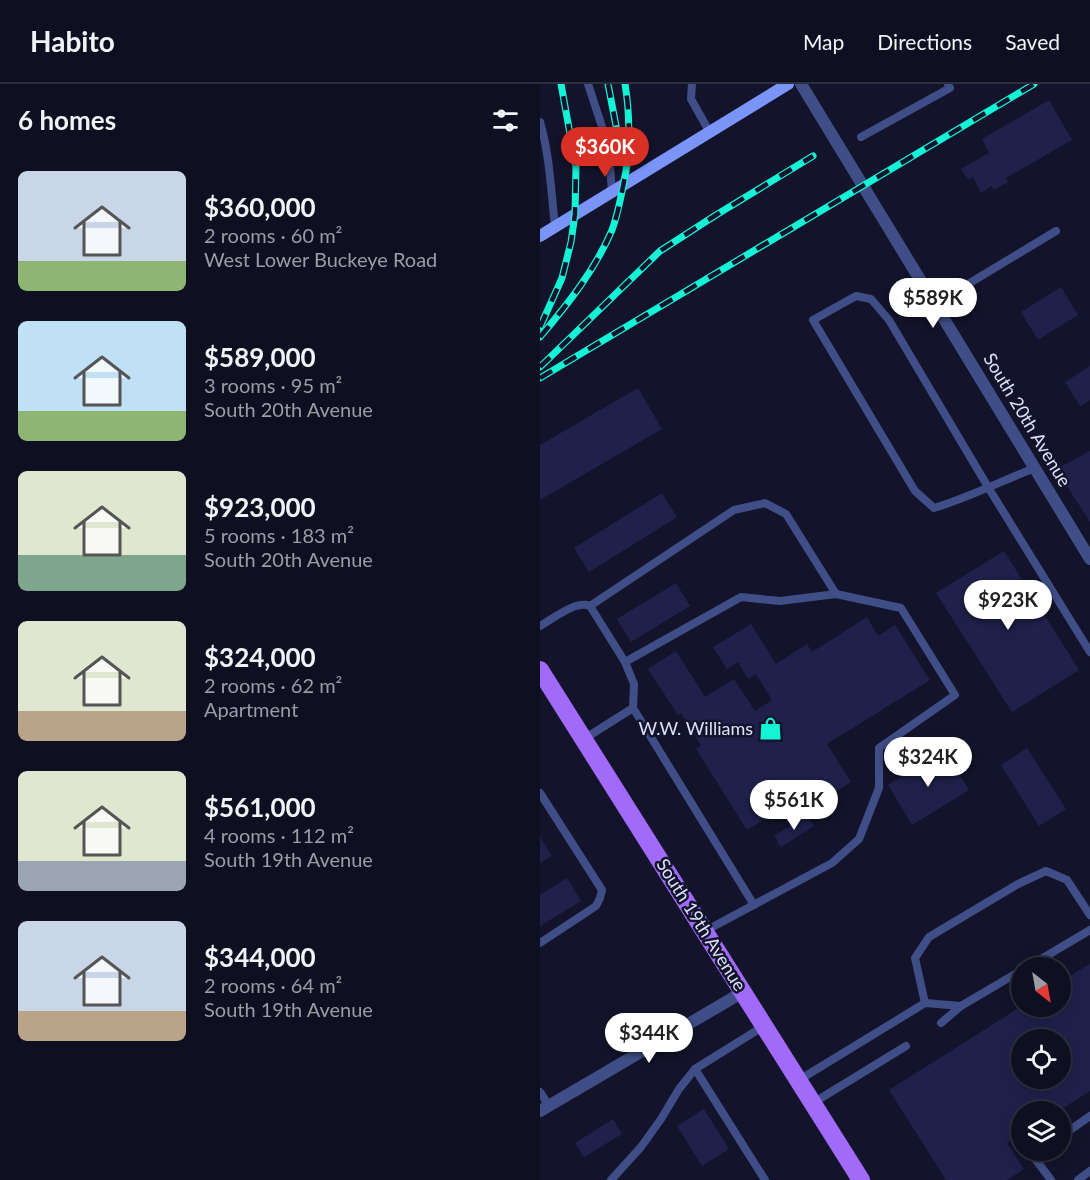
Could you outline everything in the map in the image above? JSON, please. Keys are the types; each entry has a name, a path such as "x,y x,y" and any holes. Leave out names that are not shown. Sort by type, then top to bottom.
{"main road":[{"path":"540,236 788,84"},
{"name":"South 19th Avenue","path":"540,670 861,1180"}],"street":[{"name":"South 20th Avenue","path":"801,84 1090,559"},
{"path":"544,1109 743,992"}],"lane":[{"path":"588,84 608,145 612,191"},
{"path":"692,84 691,99 709,131"},
{"path":"861,137 952,85"},
{"path":"540,122 549,169 555,226"},
{"path":"935,304 1056,231"},
{"path":"1035,468 988,487 953,502 934,508 915,491 813,320 856,296 871,299 889,320 988,487 1090,652"},
{"path":"590,606 734,510 765,503 786,514 836,594"},
{"path":"625,662 741,597 780,601 836,594 901,608 955,695 879,748 879,788 858,838 832,863 705,931"},
{"path":"540,627 572,607 580,604 590,606 625,662 634,684 633,708 754,905"},
{"path":"584,739 633,708"},
{"path":"540,793 602,890 596,906 540,942"},
{"path":"925,1003 915,958 929,937 1018,884 1046,871 1067,880 1090,915"},
{"path":"1045,957 1090,930"},
{"path":"941,1023 960,1006 1011,976"},
{"path":"799,1080 925,1003 960,1006"},
{"path":"611,1180 641,1146 695,1069 765,1026"},
{"path":"813,1102 906,1046"},
{"path":"695,1069 765,1180"},
{"path":"540,1092 544,1109"},
{"path":"1071,1129 1090,1116"},
{"path":"1037,1161 1051,1180"},
{"path":"1078,1180 1090,1171"}],"building":[{"path":"1049,100 1072,140 1006,178 1008,182 994,190 992,186 981,193 973,177 968,180 961,169 989,153 982,139"},
{"path":"1061,287 1078,315 1038,340 1021,312"},
{"path":"1090,366 1090,400 1080,406 1065,382"},
{"path":"638,388 662,429 540,500 540,445"},
{"path":"1090,451 1090,522 1056,469"},
{"path":"662,493 677,517 589,572 574,548"},
{"path":"1004,551 1079,670 1012,712 936,593"},
{"path":"676,583 690,606 631,642 617,619"},
{"name":"W.W. Williams","path":"867,617 878,636 895,625 930,680 827,744 851,782 834,793 826,781 747,830 696,749 701,745 681,713 678,715 648,669 676,651 705,697 734,679 755,711 772,700 756,674 748,679 738,662 727,669 713,647 751,624 776,664 807,644 812,652"},
{"path":"1027,748 1066,809 1039,826 1001,765"},
{"path":"945,750 969,790 912,825 888,785"},
{"path":"807,815 814,826 781,847 774,836"},
{"path":"540,837 552,856 540,863"},
{"path":"567,878 581,901 540,926 540,895"},
{"path":"1090,964 1090,1091 1071,1103 1071,1101 1011,1101 1011,1141 1007,1143 1011,1149 1011,1161 1019,1161 1024,1169 1007,1180 946,1180 889,1090 1011,1013 1011,1017 1071,1017 1071,975"},
{"path":"704,1109 729,1149 702,1166 677,1126"},
{"path":"613,1119 622,1134 584,1157 575,1143"}],"railway":[{"path":"540,327 562,278 575,214 576,167 561,84"},
{"path":"608,84 618,136"},
{"path":"540,337 589,273 612,230 626,171 628,149 629,117 625,84"},
{"path":"540,378 1034,84"},
{"path":"540,367 660,251 813,156"}],"place":[{"name":"W.W. Williams","path":"771,729"}]}
